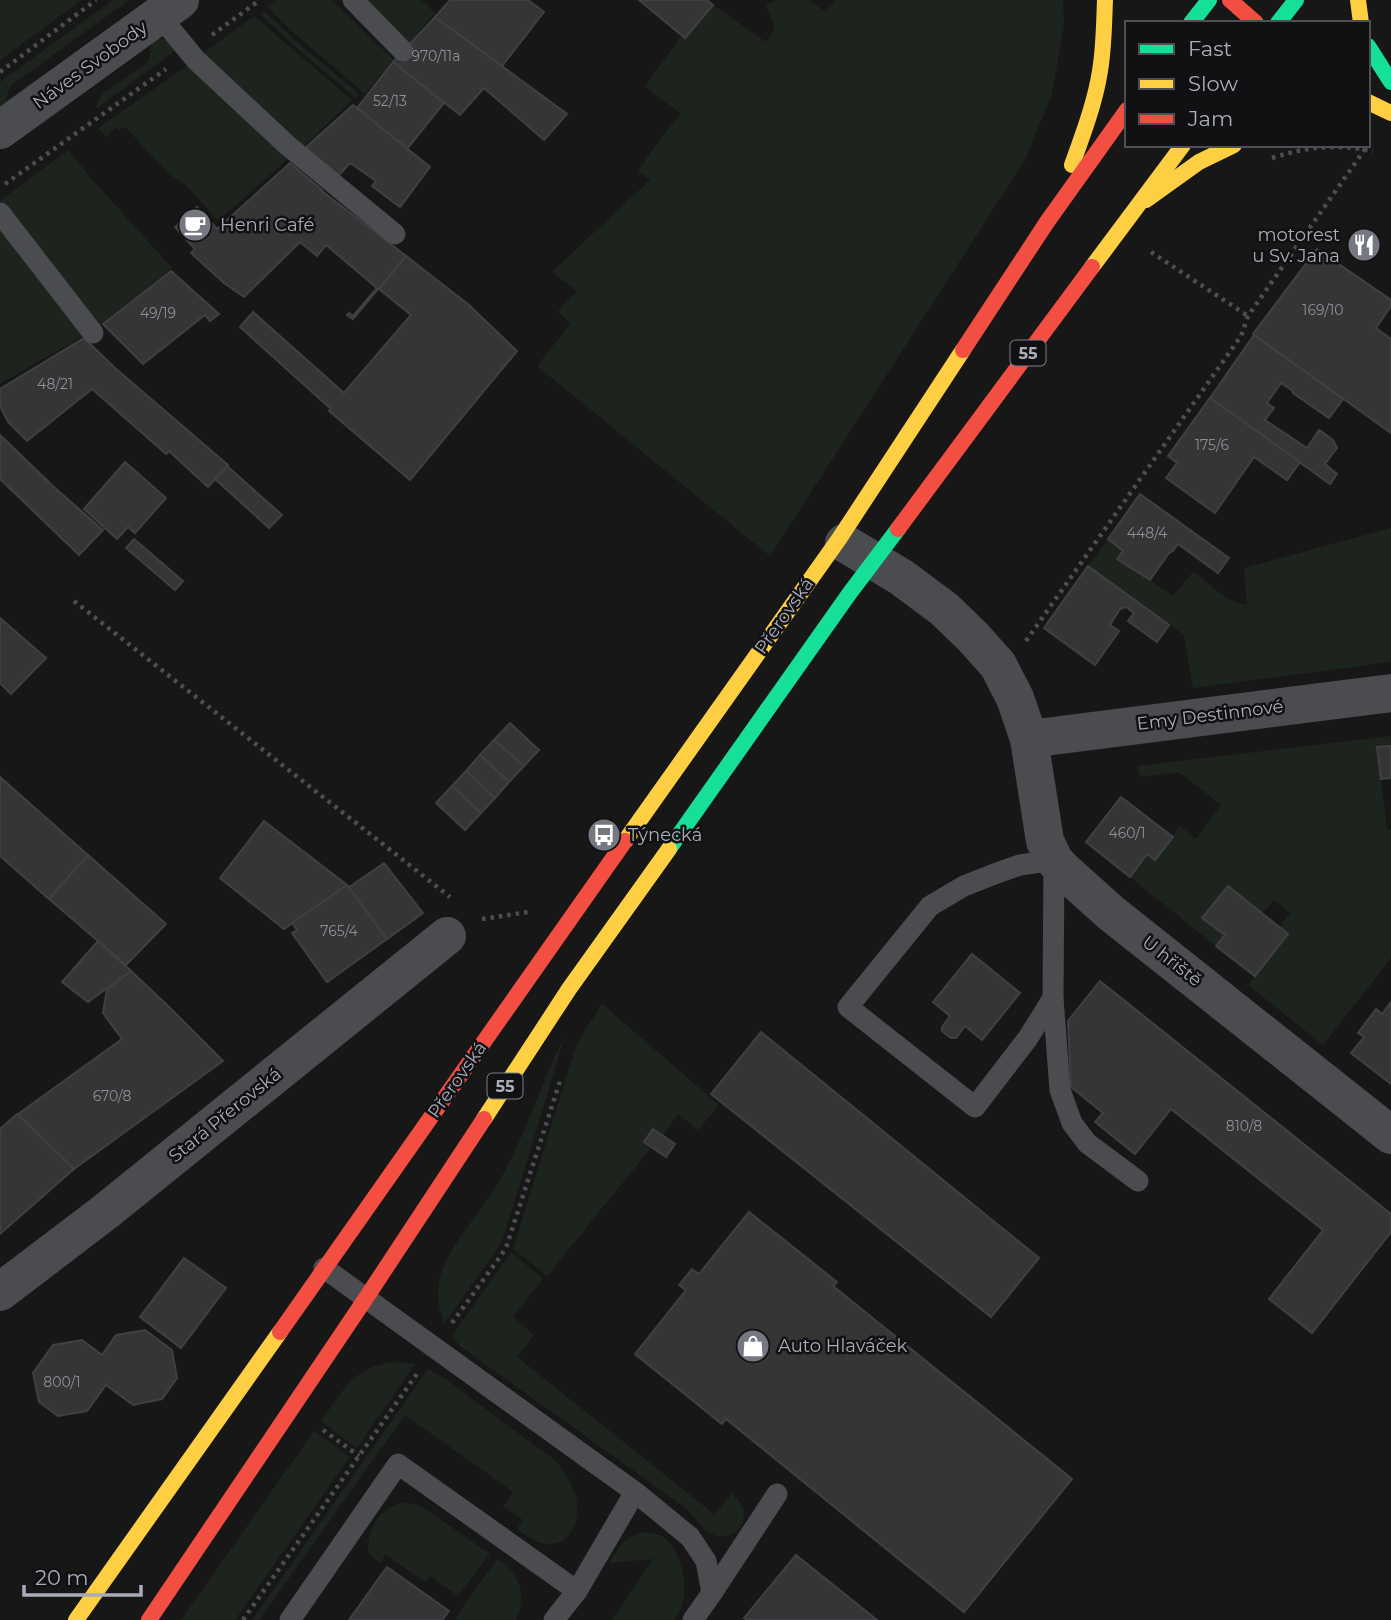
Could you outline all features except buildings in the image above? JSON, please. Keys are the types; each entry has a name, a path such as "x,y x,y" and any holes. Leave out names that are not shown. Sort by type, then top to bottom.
{"main road":[{"path":"1046,222 1072,164 1089,116 1104,36 1105,0"},
{"path":"1193,21 1209,0"},
{"path":"1230,0 1254,21"},
{"path":"1280,21 1296,0"},
{"path":"1358,0 1361,21"},
{"path":"1370,49 1391,82"},
{"path":"1370,104 1389,122"},
{"name":"Přerovská","path":"76,1620 839,539 1046,222 1125,113"},
{"name":"55","path":"149,1620 366,1298 569,989 874,561 1181,147"},
{"path":"1133,210 1198,163 1228,147"}],"street":[{"name":"Náves Svobody","path":"0,130 170,8"},
{"path":"839,539 901,577 944,609 974,637 998,665 1015,698 1029,738"},
{"name":"Emy Destinnové","path":"1029,738 1391,693"},
{"name":"U hřiště","path":"1029,738 1045,841 1055,860 1072,879 1111,913 1391,1135"},
{"name":"Stará Přerovská","path":"0,1292 105,1212 452,919"}],"lane":[{"path":"352,0 402,51"},
{"path":"170,8 189,51 196,60 287,145 395,234"},
{"path":"0,213 93,332"},
{"path":"1053,998 1028,1038 975,1107 848,1007 930,906 964,886 997,873 1020,865 1055,860 1053,998 1060,1090 1072,1124 1087,1143 1138,1181"},
{"path":"324,1268 635,1492 690,1537 706,1561 712,1593"},
{"path":"290,1620 398,1464 577,1591"},
{"path":"554,1620 577,1591 635,1492"},
{"path":"693,1620 777,1494"}],"path":[{"path":"0,72 96,0"},
{"path":"0,188 260,0"},
{"path":"1260,163 1298,148 1320,147"},
{"path":"1349,147 1375,151"},
{"path":"998,665 1023,645 1241,336 1248,316 1365,149"},
{"path":"1142,261 1158,242"},
{"path":"1150,251 1248,316"},
{"path":"74,600 452,919 459,928 480,920 530,912"},
{"path":"447,1330 502,1254 511,1234 561,1077"},
{"path":"243,1620 421,1368"},
{"path":"317,1427 359,1456"}],"shaded area":[{"path":"0,0 82,0 0,60"},
{"path":"113,0 129,0 9,87 6,102 0,107 0,82"},
{"path":"276,0 331,0 393,59 365,94 267,7"},
{"path":"344,0 421,0 435,13 409,44"},
{"path":"774,0 810,0 824,11 836,0 1063,0 1064,25 1052,94 1025,160 770,556 537,366 570,324 558,311 577,291 552,272 650,180 638,171 681,114 645,86 682,35 686,37 713,5 766,42 775,29 766,6"},
{"path":"264,11 359,94 356,98 260,14"},
{"path":"254,16 352,100 301,149 202,54"},
{"path":"158,39 167,40 176,50 96,109 102,94 149,61 151,44"},
{"path":"188,65 290,157 218,221 185,184 170,175 125,127 116,127 106,137 98,128"},
{"path":"68,150 172,268 100,325 0,201"},
{"path":"0,224 88,333 0,384"},
{"path":"1391,528 1391,662 1193,688 1184,635 1088,566 1108,539 1123,551 1118,559 1173,596 1193,572 1229,600 1247,605 1244,568"},
{"path":"1391,736 1391,746 1377,748 1387,830 1391,830 1391,958 1323,1045 1248,985 1288,934 1279,928 1290,913 1274,900 1262,914 1227,886 1203,918 1225,935 1216,946 1130,877 1147,854 1173,837 1179,825 1196,839 1221,805 1179,772 1140,777 1137,766"},
{"path":"602,1004 719,1105 698,1130 678,1114 663,1135 654,1129 644,1142 650,1149 547,1276 513,1249 575,1049"},
{"path":"565,1036 503,1239 444,1324 438,1298 442,1271 453,1249 506,1169"},
{"path":"511,1252 543,1279 513,1317 534,1335 517,1357 714,1514 732,1494 743,1510 743,1519 735,1532 728,1536 719,1536 707,1531 687,1509 460,1346 452,1336"},
{"path":"381,1364 415,1364 357,1448 321,1421 343,1390 359,1374"},
{"path":"428,1369 555,1460 575,1493 577,1510 574,1528 556,1544 534,1540 517,1529 523,1520 503,1506 513,1492 405,1415 259,1620 252,1620"},
{"path":"314,1431 350,1457 235,1620 181,1620"},
{"path":"400,1503 418,1504 490,1554 458,1596 431,1576 425,1582 386,1555 379,1563 368,1551 370,1535 376,1521 392,1506"},
{"path":"646,1532 663,1537 670,1543 679,1560 684,1582 680,1611 674,1620 612,1620 653,1559 609,1563 627,1539"},
{"path":"497,1559 511,1570 519,1585 521,1603 516,1620 455,1618"}],"traffic: fast":[{"path":"1193,21 1209,0"},
{"path":"1280,21 1296,0"},
{"path":"1370,49 1391,82"},
{"path":"669,849 898,529"}],"traffic: slow":[{"path":"1072,165 1098,83 1105,0"},
{"path":"1358,0 1361,21"},
{"path":"1370,103 1391,113"},
{"path":"1092,267 1182,147"},
{"path":"1146,200 1199,162 1230,147"},
{"path":"625,841 839,539 963,350"},
{"path":"484,1119 569,989 669,849"},
{"path":"76,1620 280,1332"}],"traffic: jam":[{"path":"1230,0 1254,21"},
{"path":"963,350 1047,222 1125,113"},
{"path":"898,529 1092,267"},
{"path":"280,1332 625,841"},
{"path":"149,1620 484,1119"}],"place":[{"name":"Henri Café","path":"195,225"},
{"name":"motorest u Sv. Jana","path":"1364,245"},
{"name":"Týnecká","path":"604,835"},
{"name":"Auto Hlaváček","path":"753,1346"}]}
